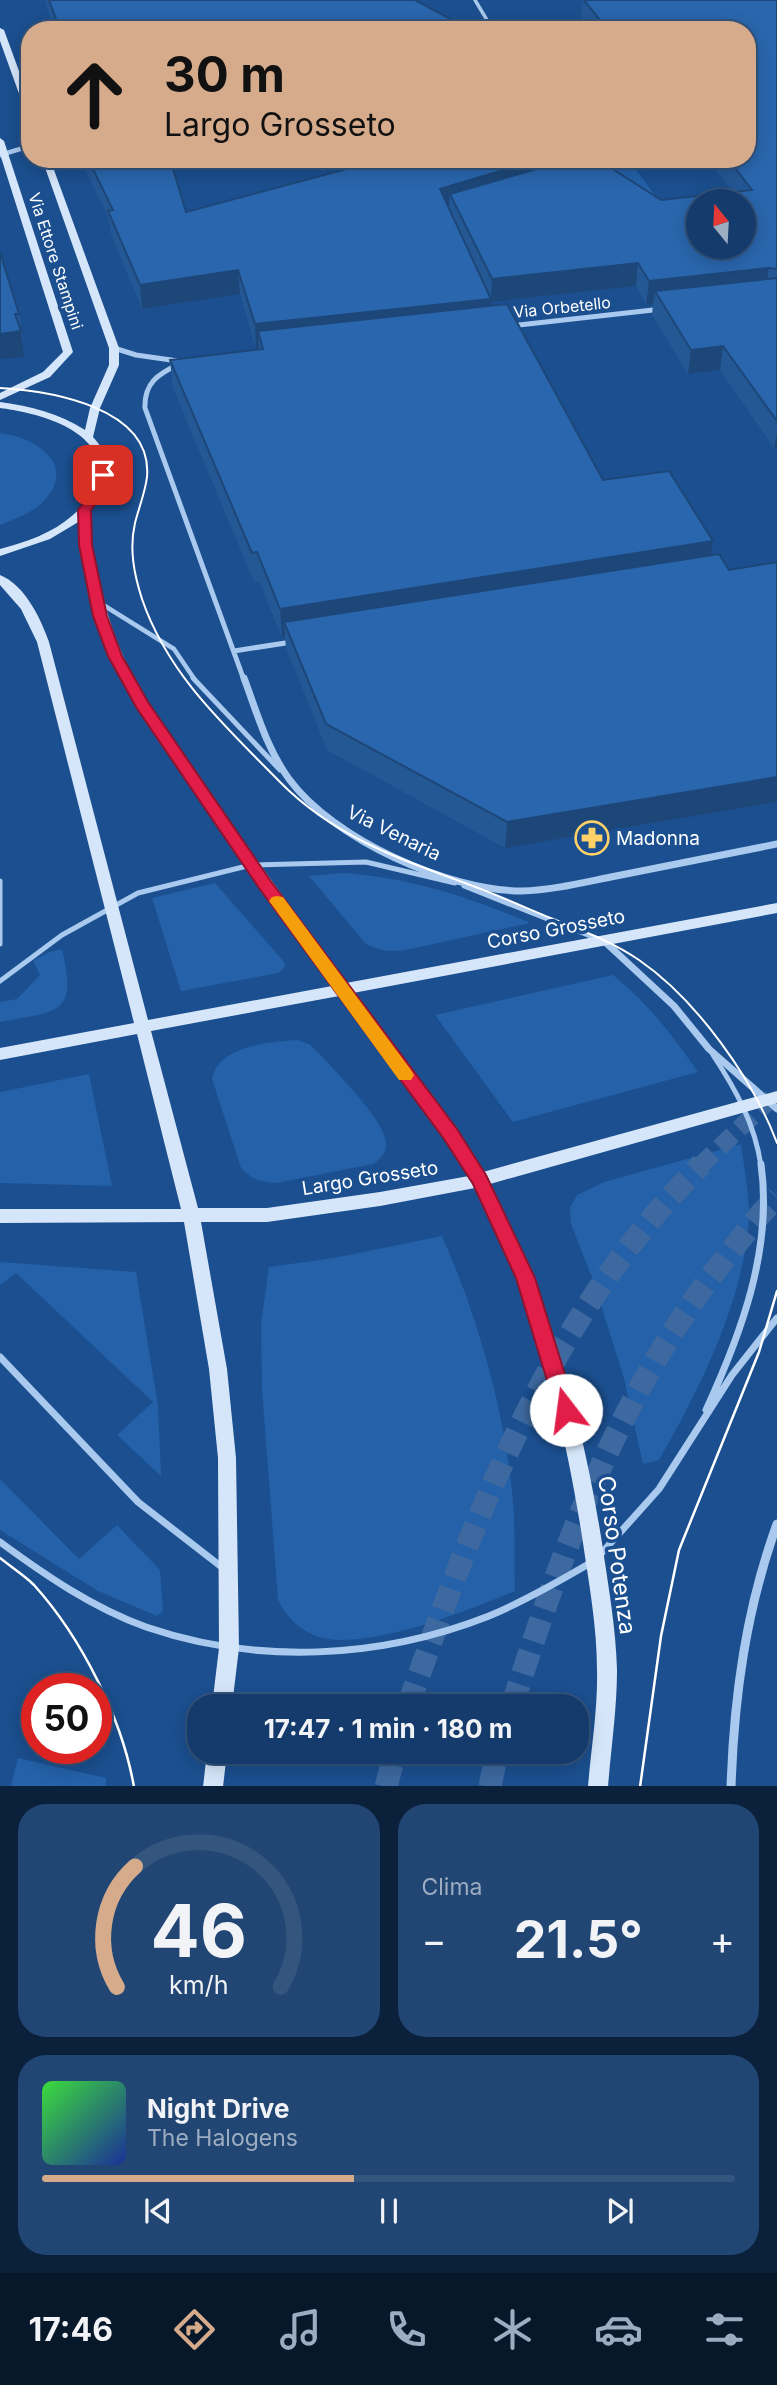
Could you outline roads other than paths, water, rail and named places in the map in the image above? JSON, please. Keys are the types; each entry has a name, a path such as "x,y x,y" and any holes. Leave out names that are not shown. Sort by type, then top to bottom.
{"main road":[{"path":"0,30 21,88"},
{"name":"Via Ettore Stampini","path":"0,141 68,352 60,365 48,374 0,397"},
{"name":"Via Ettore Stampini","path":"50,168 114,348"},
{"path":"89,436 95,408 114,365 114,348"},
{"path":"0,405 41,411 69,422 89,436 100,453 104,471 99,491 85,510 63,528 34,542 0,553"},
{"name":"Largo Grosseto","path":"85,510 86,545 96,601 115,656 141,704 251,865 451,1134 480,1180 380,1199 267,1215 191,1214"},
{"path":"0,579 21,597 35,618 92,827 191,1214 218,1369 227,1458 229,1648 223,1694"},
{"name":"Corso Grosseto","path":"343,991 777,908"},
{"path":"0,1054 343,991"},
{"path":"480,1180 744,1105 773,1102"},
{"name":"Corso Potenza","path":"480,1180 516,1252 535,1303 560,1385 585,1486 607,1666 597,1786"},
{"path":"0,1216 191,1214"},
{"path":"214,1786 216,1764"}],"street":[{"path":"2,154 21,149"},
{"name":"Via Orbetello","path":"498,327 670,308"},
{"name":"Via Venaria","path":"114,348 136,355 185,362 149,382 144,393 145,408 269,747 285,775 331,820 415,864 459,879 506,890 572,884 777,845"},
{"path":"234,651 297,641"},
{"path":"604,941 674,1006 709,1049 773,1102"},
{"path":"731,1786 732,1726 742,1641 762,1561 777,1524"}],"lane":[{"path":"475,0 488,21"},
{"path":"96,601 174,649 189,673 211,699 285,775"},
{"path":"0,981 62,935 138,893 251,865 366,862 467,887 604,941"},
{"path":"459,879 467,887"},
{"path":"0,881 0,944"},
{"path":"694,1434 721,1379 741,1322 756,1269 763,1223 758,1145 744,1105 709,1049"},
{"path":"0,1542 88,1598 145,1626 229,1648 337,1651 404,1643 466,1626 522,1603 595,1560 635,1520 667,1478 730,1376 777,1318"},
{"path":"0,1357 138,1503 228,1572"}],"tunnel":[{"path":"701,1165 777,1093"},
{"path":"412,1694 492,1488 524,1417 561,1349 602,1284 649,1222 701,1165"},
{"path":"516,1694 573,1533 622,1422 683,1316 719,1266 777,1197"},
{"path":"386,1786 392,1764"},
{"path":"490,1786 495,1764"}],"tram line":[{"path":"0,388 45,393 94,407 116,419 134,434 144,453 147,477 133,533 133,561 142,599 153,626 167,652 200,698 280,782 321,817 366,843 587,932 639,960 681,996 720,1042 753,1093 777,1143"},
{"path":"640,1786 661,1636 679,1550 759,1352 777,1291"},
{"path":"0,1558 34,1585 68,1629 83,1654 120,1734 134,1786"}],"place":[{"name":"Madonna","path":"592,838"}]}
